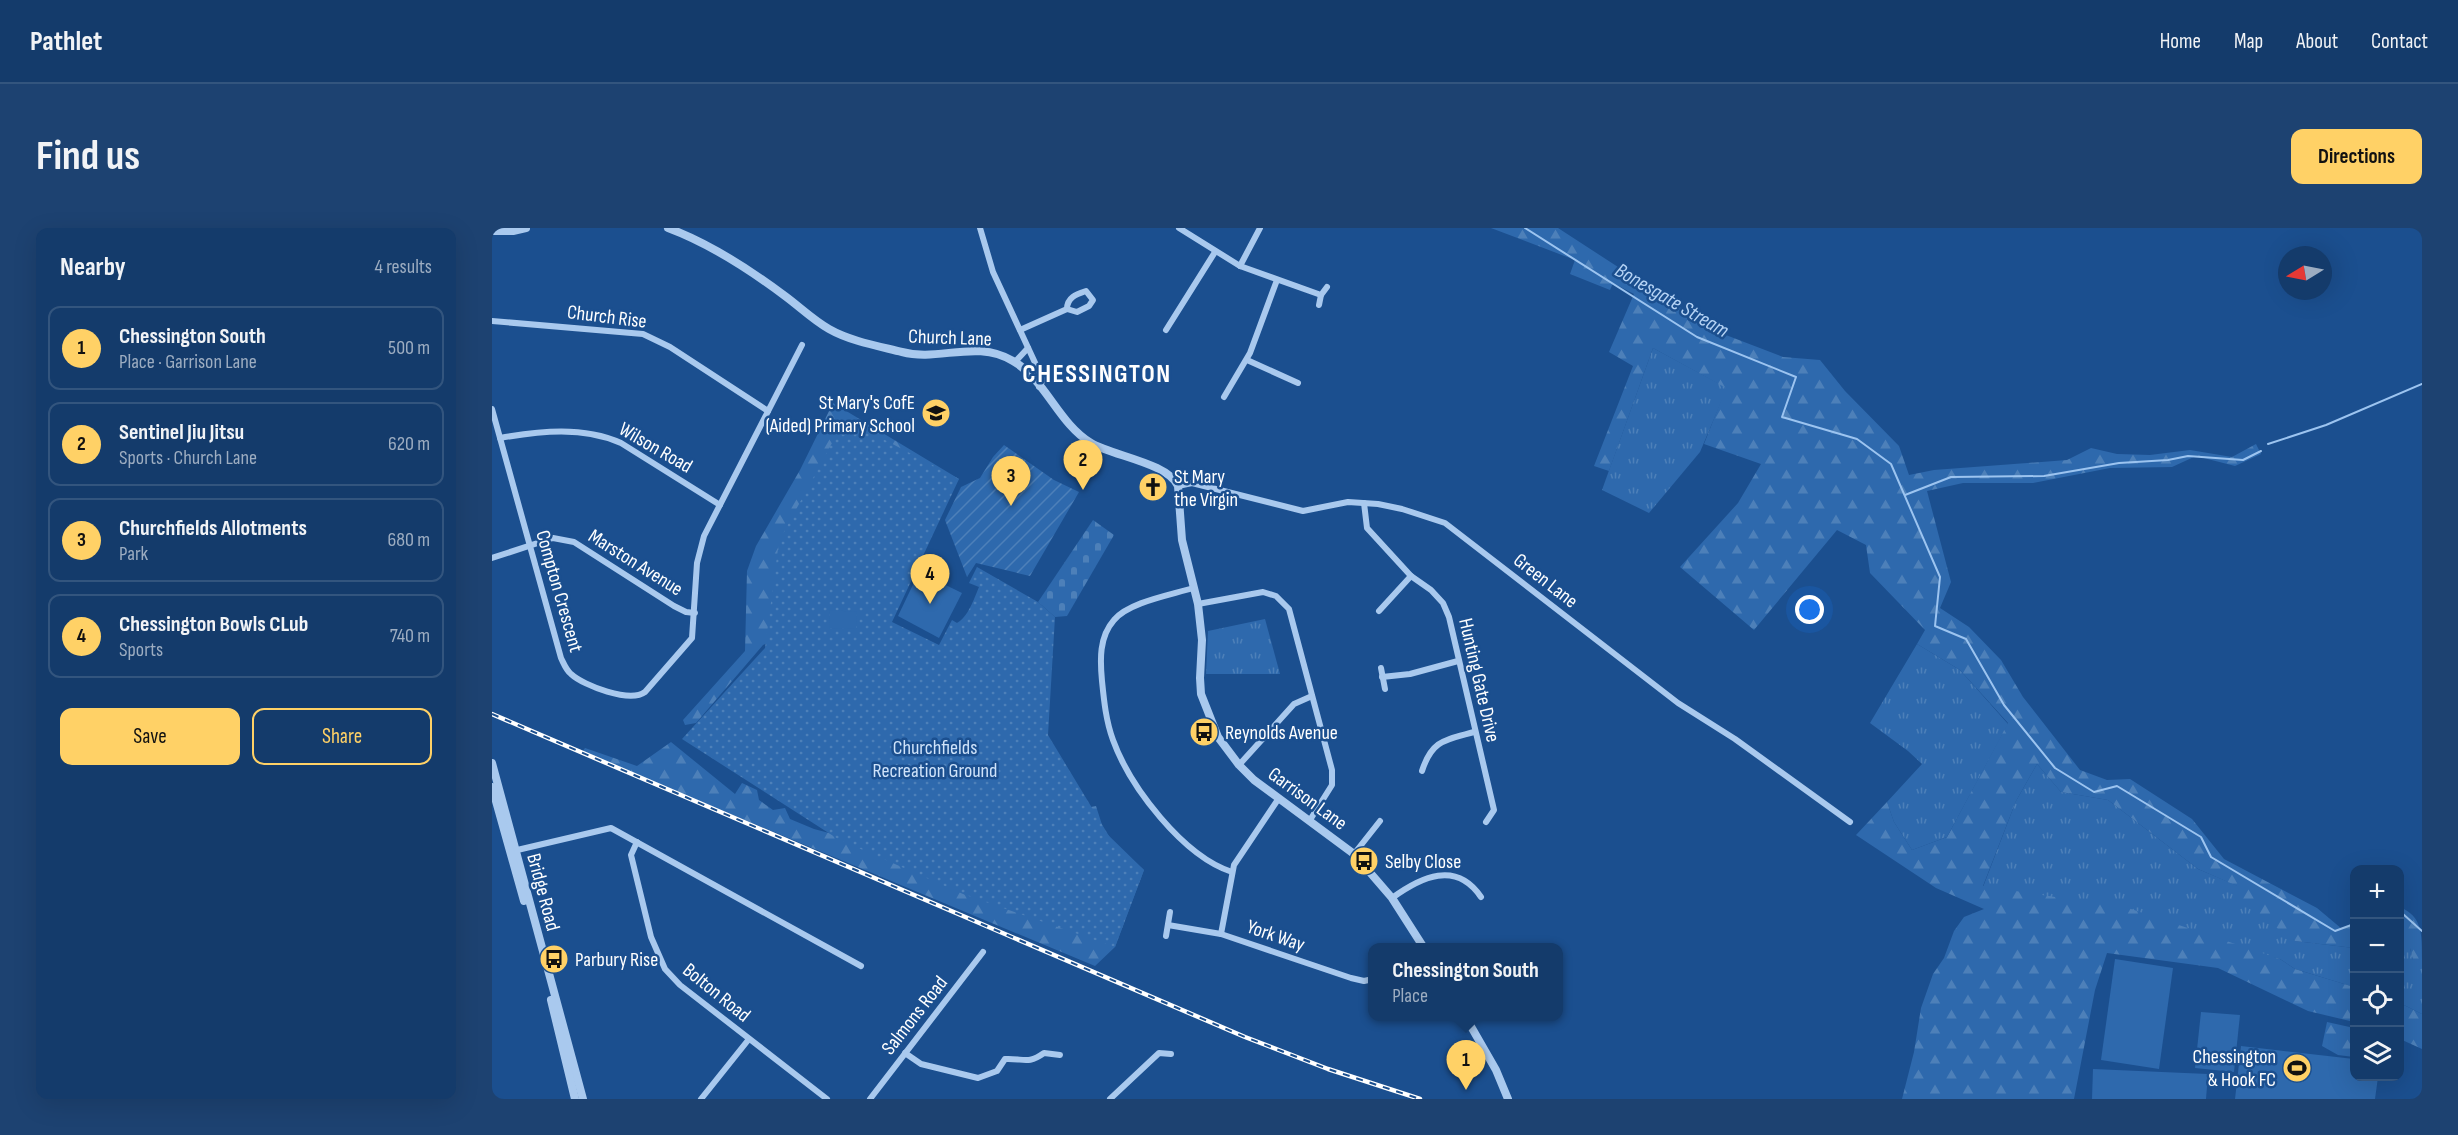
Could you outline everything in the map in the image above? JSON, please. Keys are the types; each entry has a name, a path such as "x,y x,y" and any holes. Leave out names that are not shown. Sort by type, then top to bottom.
{"street":[{"path":"492,231 513,231 526,228"},
{"name":"Church Lane","path":"668,228 728,256 831,330 908,354 928,355 972,350 1000,355 1015,362 1028,373 1065,420 1083,437 1106,450 1169,473 1178,486"},
{"path":"980,228 993,272 1043,380 1039,387"},
{"path":"1179,228 1240,266 1321,296"},
{"path":"1240,266 1260,228"},
{"path":"1166,330 1215,252"},
{"path":"1224,397 1247,360 1277,280"},
{"path":"1319,305 1321,296 1327,287"},
{"path":"1020,330 1067,309"},
{"name":"Church Rise","path":"492,321 643,334 670,347 768,411"},
{"name":"Compton Crescent","path":"492,410 561,658 568,672 579,681 630,697 642,694 692,638 700,546 802,345"},
{"path":"1015,362 1028,348"},
{"path":"1247,360 1298,383"},
{"path":"1288,378 1292,370"},
{"name":"Wilson Road","path":"500,438 545,432 596,434 608,437 720,505"},
{"name":"Green Lane","path":"1178,486 1192,483 1303,511 1348,502 1402,508 1445,523 1678,704 1735,739 1850,822"},
{"name":"Garrison Lane","path":"1178,486 1182,540 1198,604 1202,639 1201,694 1218,737 1239,765 1354,854 1392,898 1421,943"},
{"name":"Hunting Gate Drive","path":"1364,503 1367,528 1411,576 1431,590 1443,603 1449,617 1494,810 1486,822"},
{"name":"Marston Avenue","path":"492,558 553,538 574,542 675,606 686,612 694,613"},
{"path":"1379,611 1411,576"},
{"path":"1193,588 1124,611 1114,619 1107,630 1102,646 1104,708 1124,766 1156,812 1184,840 1210,861 1232,872"},
{"path":"1198,604 1263,592 1276,596 1289,609 1332,770 1332,785 1310,820"},
{"path":"1382,677 1410,674 1458,661"},
{"path":"1381,668 1385,689"},
{"path":"1239,765 1294,704 1312,696"},
{"path":"1422,771 1432,748 1443,741 1474,732"},
{"name":"Bridge Road","path":"492,763 575,1099"},
{"name":"Bridge Road","path":"492,787 513,851 583,1099"},
{"path":"1221,934 1234,864 1279,798"},
{"path":"1354,854 1380,821"},
{"path":"513,851 607,828 637,842 861,966"},
{"name":"Bolton Road","path":"637,842 632,857 651,936 660,961 680,985 827,1099"},
{"path":"1392,898 1417,881 1438,876 1473,884 1481,897"},
{"path":"1166,936 1170,912"},
{"name":"York Way","path":"1168,925 1221,934 1351,978 1368,980"},
{"name":"Salmons Road","path":"870,1099 983,952"},
{"path":"1467,1021 1496,1070 1508,1099"},
{"path":"700,1099 749,1039"},
{"path":"905,1053 921,1064 978,1078 997,1071 1005,1059 1025,1062 1038,1058 1044,1053 1060,1055"},
{"path":"1110,1099 1159,1053 1171,1054"}],"green space":[{"path":"1491,228 1558,228 1718,332 1783,357 1820,360 1845,391 1899,446 1909,475 1934,470 2067,460 2091,448 2117,454 2150,455 2190,450 2232,457 2256,444 2261,454 2235,466 2196,456 2172,467 2110,468 2033,483 1963,483 1927,491 1951,582 1940,608 1969,627 2001,660 2023,697 2080,770 2107,780 2130,779 2192,819 2224,859 2317,908 2342,929 2350,926 2350,948 2295,941 2236,899 2237,886 2198,869 2108,800 2061,792 2037,764 2016,801 1983,886 2128,908 2280,959 2295,969 2350,986 2350,1021 2308,1011 2218,968 2107,953 2095,990 2074,1099 1902,1099 1914,1052 1921,1008 1933,974 1944,958 1954,931 1964,917 1984,909 1936,888 1856,835 1887,802 1894,822 1912,850 1947,837 2008,723 1960,670 1917,644 1925,630 1870,573 1866,545 1837,530 1754,630 1680,567 1738,503 1761,464 1704,444 1726,388 1653,348 1609,471 1594,466 1633,366 1609,352 1634,294 1613,283 1610,290 1570,274 1575,260"},
{"path":"1653,348 1727,388 1700,452 1649,513 1602,490"},
{"path":"833,403 959,479 792,632 763,645 696,723 685,725 683,720 745,651 747,571 756,546 800,470"},
{"name":"Churchfields Recreation Ground","path":"845,419 959,479 892,622 939,645 952,620 957,623 970,607 979,587 969,583 977,567 1038,602 1055,617 1048,735 1112,841 1144,870 1115,947 963,894 838,839 682,739 765,648 779,541"},
{"path":"1004,445 1054,480 1079,492 1030,576 976,563 967,577 945,520 961,487 980,478 993,457"},
{"path":"1093,520 1114,535 1067,616 1055,617 1038,602"},
{"path":"919,572 962,593 939,638 898,616"},
{"path":"830,610 857,612 856,629 829,628"},
{"path":"1265,619 1280,674 1206,674 1208,631"},
{"path":"1917,644 1960,670 2008,724 1947,837 1912,850 1894,822 1887,802 1922,764 1870,723"},
{"path":"671,742 735,794 742,783 757,790 759,800 773,810 785,808 790,819 814,829 886,848 1096,806 1104,831 1144,870 1115,947 1095,966 582,752 585,748 637,766"},
{"path":"2037,764 2061,792 2108,800 2198,869 2238,886 2295,941 2350,948 2350,986 2295,969 2280,959 1983,887 2016,801"},
{"path":"2404,909 2417,921 2422,941 2422,960 2413,960 2410,948 2404,948"},
{"path":"2404,948 2410,948 2413,960 2422,960 2422,1014 2404,1005"},
{"path":"2115,959 2173,968 2159,1069 2101,1060"},
{"path":"2404,1005 2422,1014 2422,1049 2404,1041"},
{"path":"2201,1012 2240,1015 2234,1072 2195,1068"},
{"path":"2327,1022 2350,1027 2350,1056 2338,1055 2322,1046"},
{"name":"Chessington & Hook FC","path":"2241,1046 2350,1059 2350,1081 2377,1081 2375,1099 2235,1099"},
{"path":"2093,1069 2208,1074 2206,1099 2092,1099"}],"waterway":[{"name":"Bonesgate Stream","path":"1525,228 1697,337 1796,377 1782,417 1857,439 1891,464 1940,577 1935,626 1966,639 2004,705 2055,768 2094,792 2117,786 2201,837 2211,857 2335,931 2350,925"},
{"path":"2268,444 2326,425 2422,384"},
{"path":"1905,495 1951,477 2044,476 2119,463 2168,460 2188,456 2243,460 2261,451"},
{"name":"Bonesgate Stream","path":"2404,915 2422,931"}],"railway":[{"path":"492,714 1245,1037 1328,1069 1420,1099"}],"place":[{"name":"St Mary's CofE (Aided) Primary School","path":"936,413"},
{"name":"St Mary the Virgin","path":"1153,487"},
{"name":"Sentinel Jiu Jitsu","path":"1083,490"},
{"name":"Churchfields Allotments","path":"1011,506"},
{"name":"Chessington Bowls CLub","path":"930,604"},
{"name":"Reynolds Avenue","path":"1204,732"},
{"name":"Selby Close","path":"1364,861"},
{"name":"Parbury Rise","path":"554,959"},
{"name":"Chessington & Hook FC","path":"2297,1068"},
{"name":"Chessington South","path":"1466,1090"}],"district":[{"name":"CHESSINGTON","path":"1097,373"}]}
